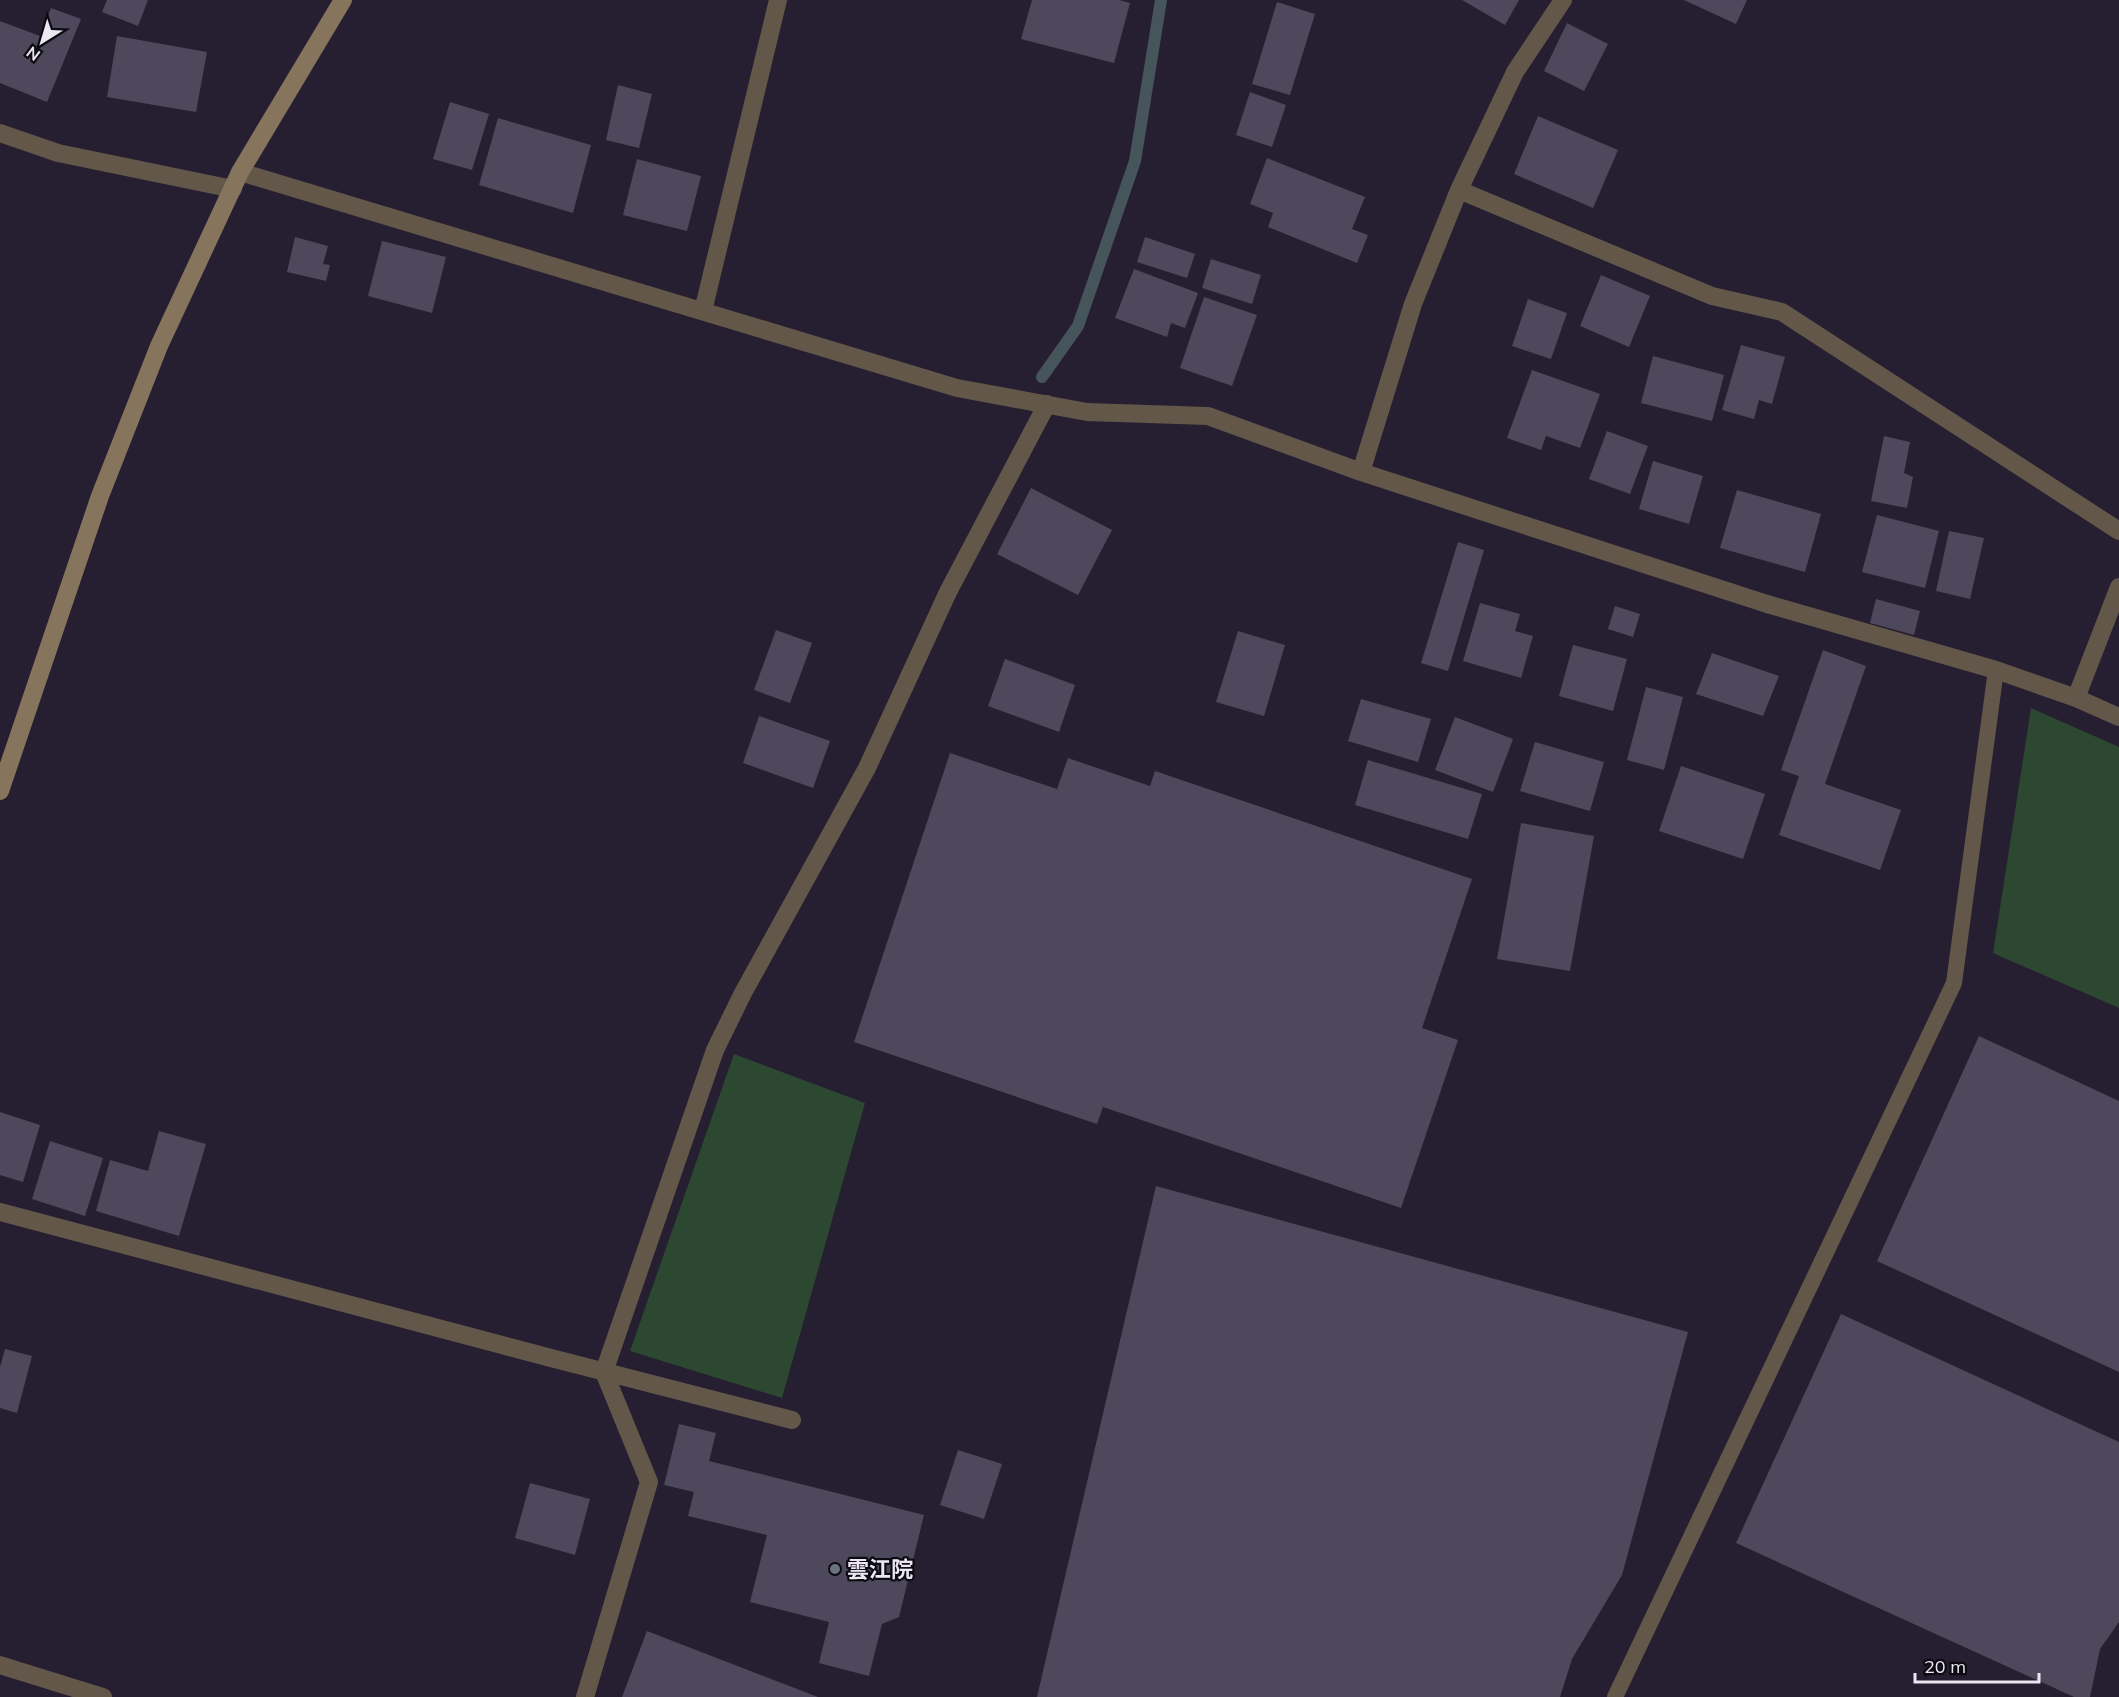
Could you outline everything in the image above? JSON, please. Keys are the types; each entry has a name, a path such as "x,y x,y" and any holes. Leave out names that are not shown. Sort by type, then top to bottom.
{"street":[{"path":"0,791 100,496 159,346 240,172 343,0"},
{"path":"703,311 778,0"},
{"path":"1360,472 1413,304 1459,190 1515,72 1563,0"},
{"path":"0,133 58,153 232,189"},
{"path":"240,172 957,388 1087,411 1208,416 1360,472 1767,604 1996,670 2076,698 2119,717"},
{"path":"1459,190 1712,296 1782,312 2119,531"},
{"path":"585,1697 649,1482 604,1372 715,1050 743,993 867,768 948,592 1047,404"},
{"path":"2076,698 2119,587"},
{"path":"0,1212 792,1420"},
{"path":"0,1665 103,1697"}],"lane":[{"path":"1615,1697 1954,983 1996,670"}],"green space":[{"path":"2031,708 2119,747 2119,1008 1993,953"},
{"path":"734,1054 865,1103 782,1398 630,1351"}],"building":[{"path":"107,0 148,0 138,26 102,12"},
{"path":"1032,0 1119,0 1130,3 1114,63 1021,39"},
{"path":"1462,0 1519,0 1505,25"},
{"path":"1684,0 1747,0 1736,24"},
{"path":"1277,2 1315,14 1290,95 1252,84"},
{"path":"51,8 81,19 47,102 0,83 0,21 40,36"},
{"path":"1567,23 1608,44 1584,91 1544,71"},
{"path":"117,36 207,52 196,112 107,97"},
{"path":"618,85 652,94 639,148 606,140"},
{"path":"1250,92 1286,105 1272,147 1236,135"},
{"path":"450,102 489,114 472,170 433,159"},
{"path":"1538,116 1618,150 1593,208 1514,174"},
{"path":"498,118 591,145 573,213 479,185"},
{"path":"1267,158 1365,197 1352,229 1368,235 1357,263 1268,227 1273,213 1250,204"},
{"path":"637,159 701,176 687,231 623,215"},
{"path":"295,237 328,246 323,264 330,265 326,281 287,272"},
{"path":"1145,237 1195,254 1187,278 1137,262"},
{"path":"382,241 446,257 432,313 368,296"},
{"path":"1211,259 1261,275 1252,304 1202,288"},
{"path":"1134,269 1198,293 1185,328 1171,323 1167,337 1115,318"},
{"path":"1601,275 1650,296 1629,347 1580,326"},
{"path":"1204,297 1257,315 1232,386 1180,368"},
{"path":"1528,299 1567,313 1551,359 1512,346"},
{"path":"1741,345 1785,357 1772,404 1759,400 1754,419 1722,410"},
{"path":"1653,356 1724,375 1712,421 1641,403"},
{"path":"1532,370 1600,394 1580,448 1546,436 1541,450 1507,438"},
{"path":"1607,431 1648,446 1630,494 1589,479"},
{"path":"1884,436 1910,442 1904,473 1913,477 1907,508 1871,501"},
{"path":"1653,461 1703,476 1689,524 1639,509"},
{"path":"1031,488 1112,530 1078,595 997,554"},
{"path":"1737,490 1821,514 1805,572 1720,548"},
{"path":"1877,515 1939,531 1925,588 1862,572"},
{"path":"1949,531 1984,538 1970,599 1936,591"},
{"path":"1458,542 1484,550 1448,671 1421,663"},
{"path":"1876,599 1920,611 1914,635 1870,623"},
{"path":"1480,603 1520,614 1515,631 1533,636 1521,678 1463,661"},
{"path":"1615,606 1640,614 1633,637 1608,629"},
{"path":"776,630 812,643 790,703 754,690"},
{"path":"1238,631 1285,645 1264,716 1216,702"},
{"path":"1573,645 1627,659 1613,711 1559,696"},
{"path":"1823,650 1866,666 1825,784 1901,810 1880,870 1779,835 1799,776 1781,770"},
{"path":"1712,653 1779,676 1763,716 1696,694"},
{"path":"1005,659 1075,685 1059,732 988,706"},
{"path":"1646,687 1683,697 1664,770 1627,760"},
{"path":"1361,699 1431,719 1418,762 1348,741"},
{"path":"759,716 830,741 813,788 743,763"},
{"path":"1455,717 1513,739 1493,792 1435,770"},
{"path":"1535,742 1604,762 1590,811 1520,791"},
{"path":"950,753 1057,789 1068,758 1150,786 1155,771 1472,879 1422,1028 1458,1040 1401,1208 1103,1107 1097,1124 854,1042"},
{"path":"1368,760 1482,794 1468,839 1355,805"},
{"path":"1681,766 1765,794 1743,859 1659,831"},
{"path":"1521,823 1594,836 1570,971 1497,959"},
{"path":"1979,1036 2119,1101 2119,1372 1877,1261"},
{"path":"0,1112 40,1125 23,1182 0,1175"},
{"path":"159,1131 206,1144 179,1236 96,1211 110,1160 148,1171"},
{"path":"50,1141 103,1158 85,1216 32,1199"},
{"path":"1156,1186 1688,1332 1622,1575 1572,1659 1560,1697 1037,1697"},
{"path":"1841,1314 2119,1442 2119,1622 2100,1649 2090,1697 2074,1697 1736,1543"},
{"path":"5,1349 32,1356 17,1413 0,1408 0,1367"},
{"name":"雲江院","path":"679,1424 716,1433 709,1461 924,1515 899,1617 882,1624 869,1676 819,1663 829,1622 750,1602 767,1535 688,1516 694,1492 664,1485"},
{"path":"958,1450 1002,1464 984,1519 940,1505"},
{"path":"530,1483 590,1499 575,1555 515,1538"},
{"path":"647,1631 818,1697 622,1697"}],"waterway":[{"path":"1042,377 1078,326 1135,161 1161,0"}],"place":[{"name":"雲江院","path":"835,1569"}]}
